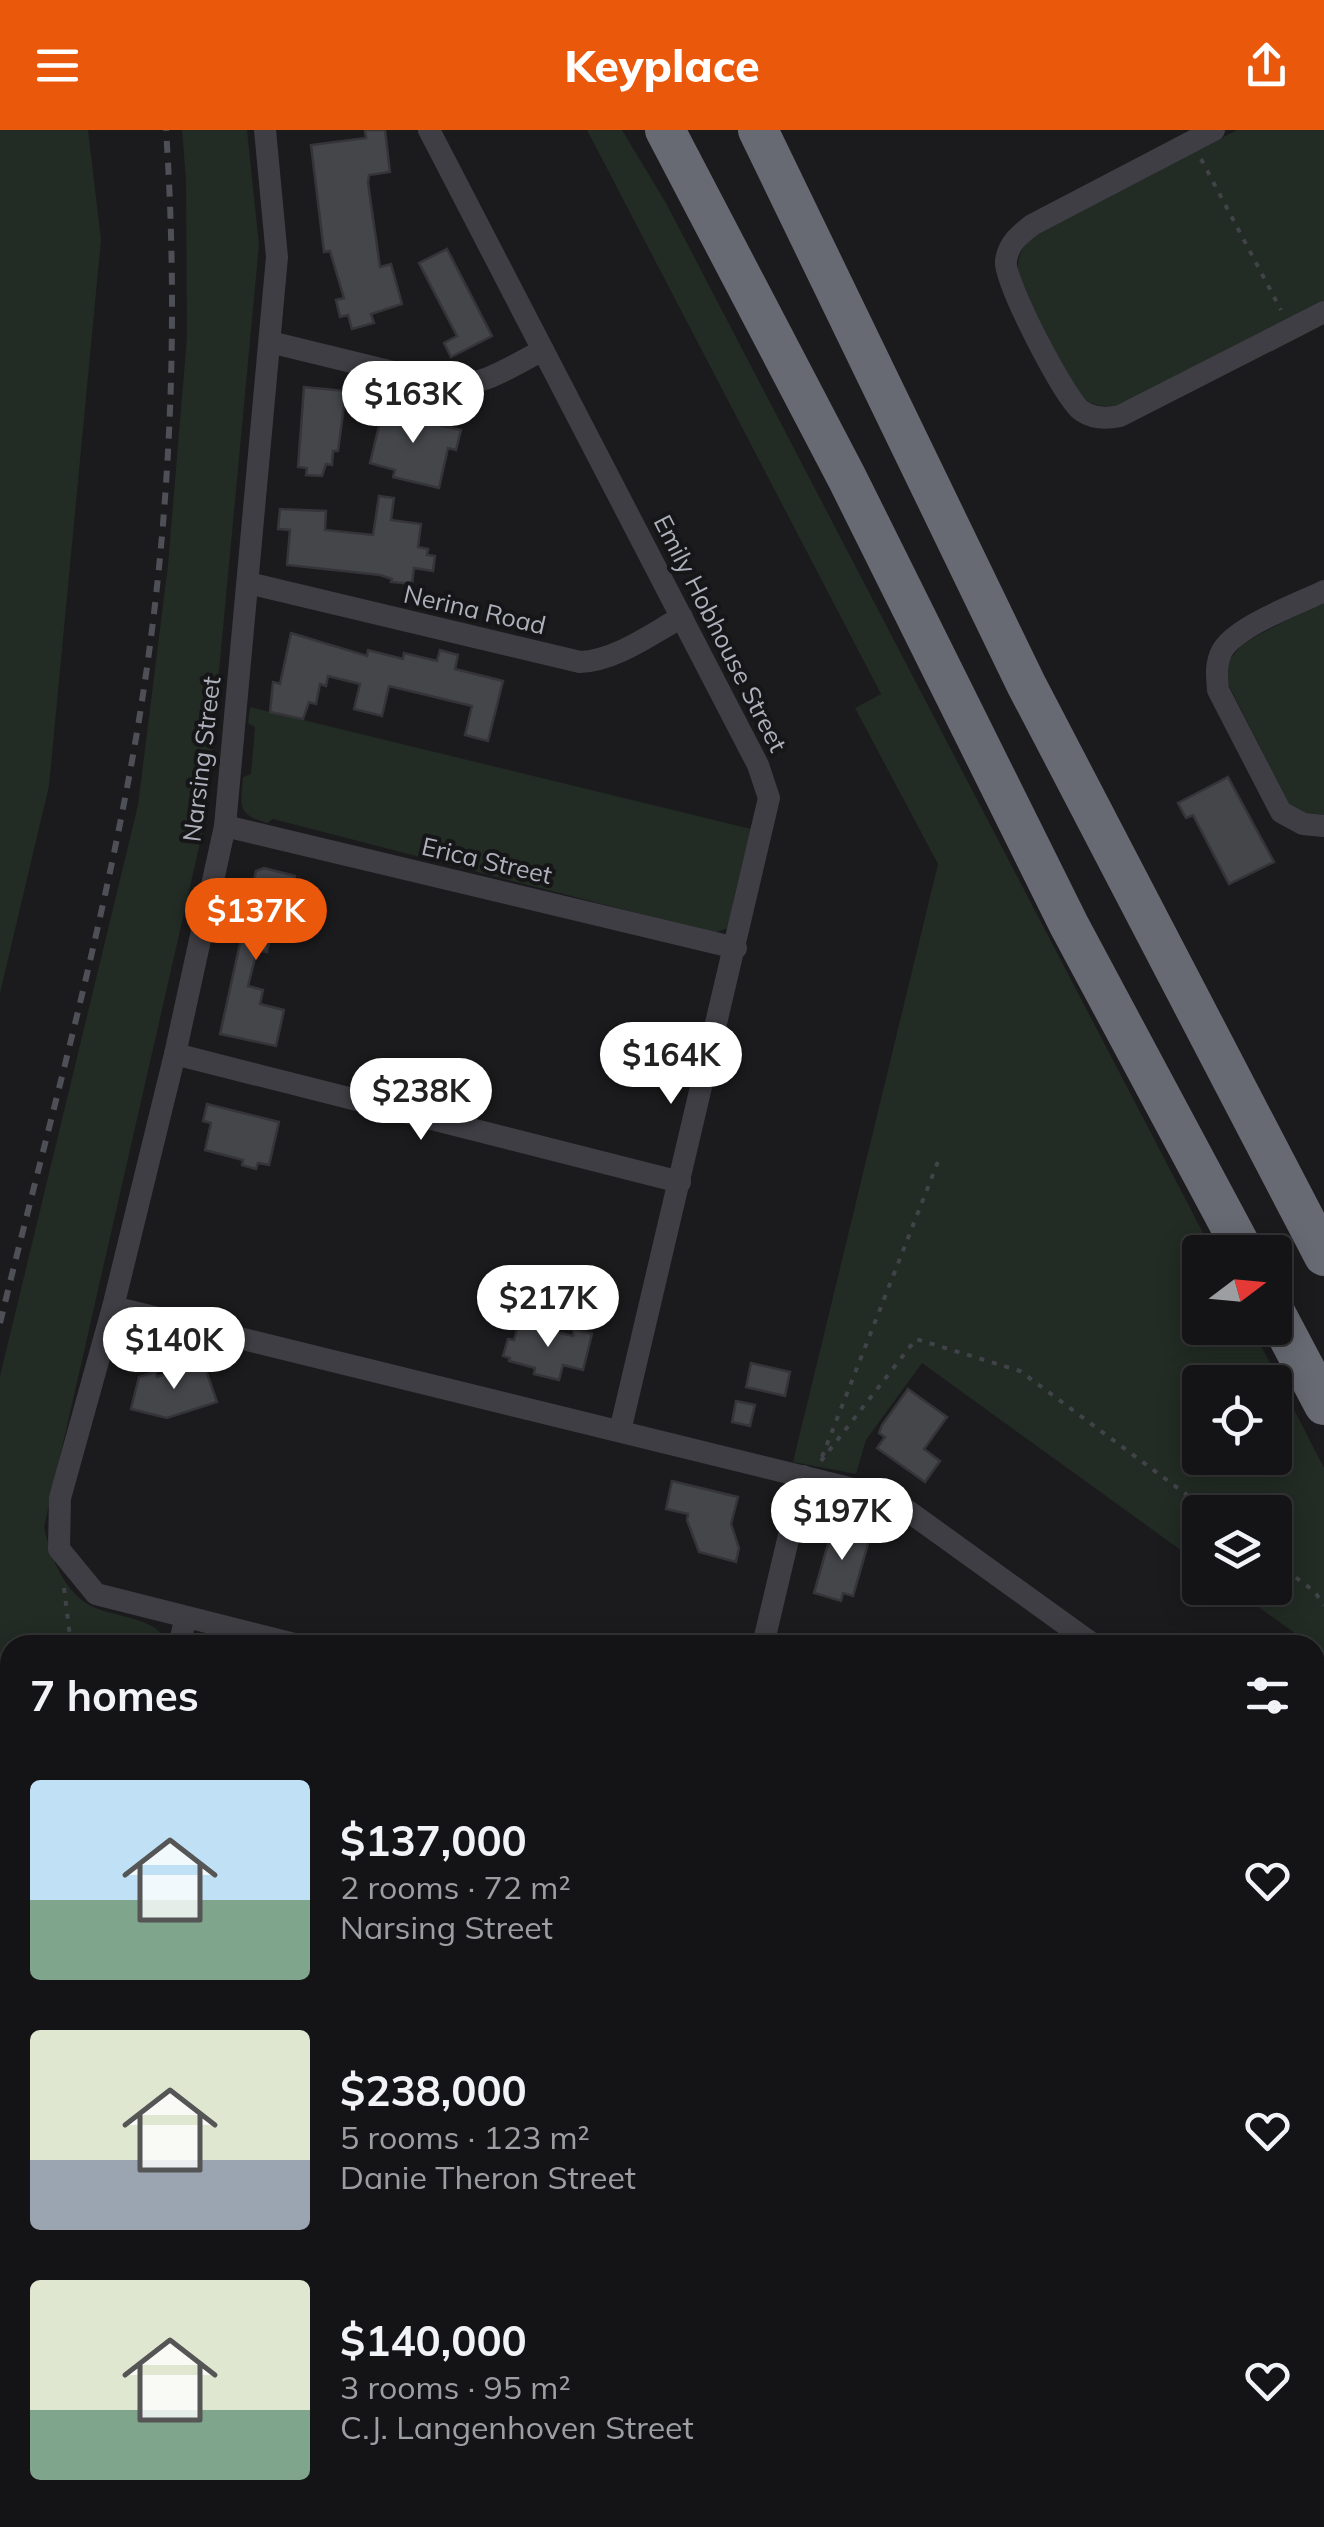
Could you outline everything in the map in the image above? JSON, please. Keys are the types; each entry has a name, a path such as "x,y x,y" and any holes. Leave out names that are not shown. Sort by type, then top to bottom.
{"highway":[{"path":"657,130 702,199"},
{"path":"666,130 855,495 1069,925 1235,1235"},
{"path":"739,130 980,587"},
{"path":"758,130 1026,684 1324,1256"},
{"path":"1292,1344 1324,1405"}],"street":[{"name":"Narsing Street","path":"59,1549 60,1498 113,1307 225,826 277,257 265,130"},
{"name":"Emily Hobhouse Street","path":"429,130 767,784 770,807 620,1431"},
{"path":"1214,130 1016,237 1006,263 1006,276 1072,402 1082,412 1107,419 1120,416 1324,312"},
{"path":"270,342 446,385 464,386 482,383 543,350"},
{"name":"Nerina Road","path":"248,583 580,662 594,662 610,655 682,617"},
{"path":"1324,591 1238,634 1222,650 1216,669 1218,690 1281,812 1304,824 1324,826"},
{"name":"Erica Street","path":"225,826 736,948"},
{"path":"174,1054 680,1182"},
{"path":"113,1307 620,1431 812,1469 890,1498 1080,1635"},
{"path":"766,1635 812,1469"},
{"path":"59,1549 96,1594 258,1635"},
{"path":"182,1635 186,1617"}],"path":[{"path":"1191,142 1291,329"},
{"path":"812,1469 940,1159"},
{"path":"812,1469 916,1340 1020,1370 1187,1495"},
{"path":"59,1549 70,1635"},
{"path":"1292,1575 1314,1591 1324,1605"}],"shaded area":[{"path":"0,130 88,130 101,240 49,786 0,993"},
{"path":"182,130 247,130 259,245 205,821 44,1527 58,1569 77,1596 95,1608 145,1623 163,1635 0,1635 0,1376 138,805 168,565 187,337"},
{"path":"587,130 622,130 666,203 1204,1235 1182,1235 1182,1345 1261,1345 1271,1365 1182,1365 1182,1475 1292,1475 1292,1406 1324,1468 1324,1635 1298,1635 1256,1605 1292,1605 1292,1495 1182,1495 1182,1551 922,1363 866,1440 856,1474 793,1462 938,864 855,708 881,694"},
{"path":"1237,130 1324,130 1324,301 1123,404 1104,406 1088,401 1077,393 1020,283 1018,262 1024,247 1032,235"},
{"path":"1324,601 1324,816 1305,814 1289,804 1227,682 1228,662 1243,643"},
{"path":"250,707 751,829 734,898 737,904 728,928 714,933 273,819 267,823 257,820 245,812 242,802 243,777 251,774 255,727 248,723"}],"building":[{"path":"365,130 385,130 390,172 369,175 368,183 380,267 391,264 402,304 371,314 374,323 352,329 348,315 340,317 336,300 344,298 330,251 324,252 311,145 366,138"},
{"path":"447,249 492,336 451,357 444,343 457,336 419,263"},
{"path":"304,387 346,391 338,451 333,451 332,465 326,464 322,476 306,475 307,468 298,467"},
{"path":"384,405 461,430 456,450 448,448 439,488 393,477 395,470 370,463"},
{"path":"379,496 394,498 391,520 421,524 418,547 435,556 433,571 414,568 412,584 391,582 392,579 380,575 287,565 290,530 278,529 280,509 326,511 325,530 373,535"},
{"path":"291,633 367,656 368,650 403,659 404,653 437,661 440,650 458,655 455,669 503,681 488,741 465,735 472,706 389,686 382,716 354,709 360,684 328,676 326,686 320,684 316,704 309,702 303,719 270,712 273,682 280,684"},
{"path":"1228,777 1274,862 1229,884 1193,815 1186,818 1178,803"},
{"path":"264,868 295,876 289,902 279,900 267,952 257,950 248,986 263,990 260,1004 284,1010 276,1046 220,1034 256,871"},
{"path":"207,1104 279,1122 269,1165 258,1163 256,1169 242,1165 243,1160 205,1150 211,1123 203,1121"},
{"path":"519,1323 573,1336 574,1330 592,1334 583,1370 563,1365 559,1380 534,1374 535,1368 509,1361 503,1356"},
{"path":"203,1362 217,1402 167,1418 131,1409 139,1377 155,1372 157,1377"},
{"path":"751,1363 790,1372 785,1396 746,1387"},
{"path":"908,1389 947,1417 924,1449 940,1461 925,1482 877,1448 885,1437 879,1433 882,1425"},
{"path":"736,1401 755,1405 750,1426 732,1422"},
{"path":"672,1481 738,1497 731,1524 739,1548 736,1562 699,1552 688,1514 666,1509"},
{"path":"834,1523 870,1537 853,1596 843,1593 841,1601 814,1593"}],"railway":[{"path":"0,1323 113,860 152,629 171,379 166,130"}]}
